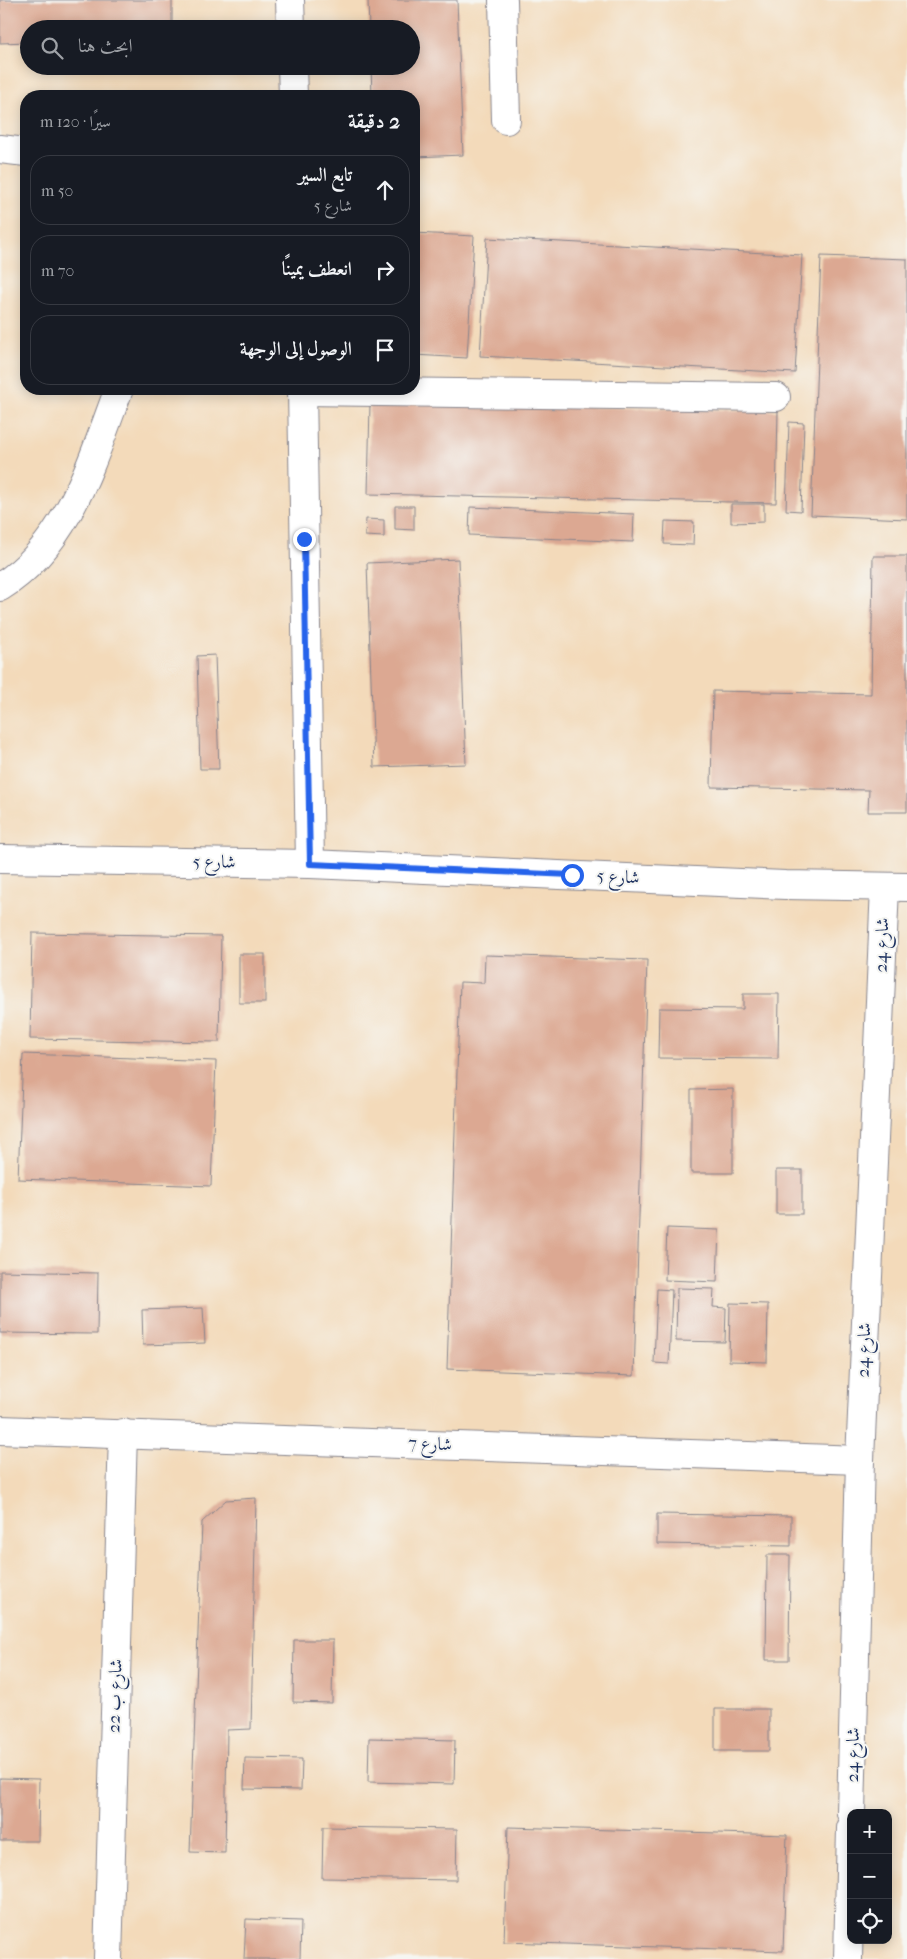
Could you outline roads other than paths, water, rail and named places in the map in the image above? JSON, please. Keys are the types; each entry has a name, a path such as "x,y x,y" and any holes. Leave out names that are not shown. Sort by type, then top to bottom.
{"street":[{"path":"290,0 291,20"},
{"path":"503,0 506,120"},
{"path":"292,75 293,90"},
{"path":"0,149 20,151"},
{"path":"420,392 776,397"},
{"path":"0,588 27,566 47,546 65,519 79,491 117,395"},
{"path":"302,395 310,864"},
{"name":"شارع 5","path":"0,859 310,864 776,884 896,887"},
{"name":"شارع 24","path":"851,1809 860,1460 896,887"},
{"name":"شارع 7","path":"0,1430 860,1460"},
{"name":"شارع ب 22","path":"108,1959 123,1433"},
{"path":"848,1959 850,1854"}]}
